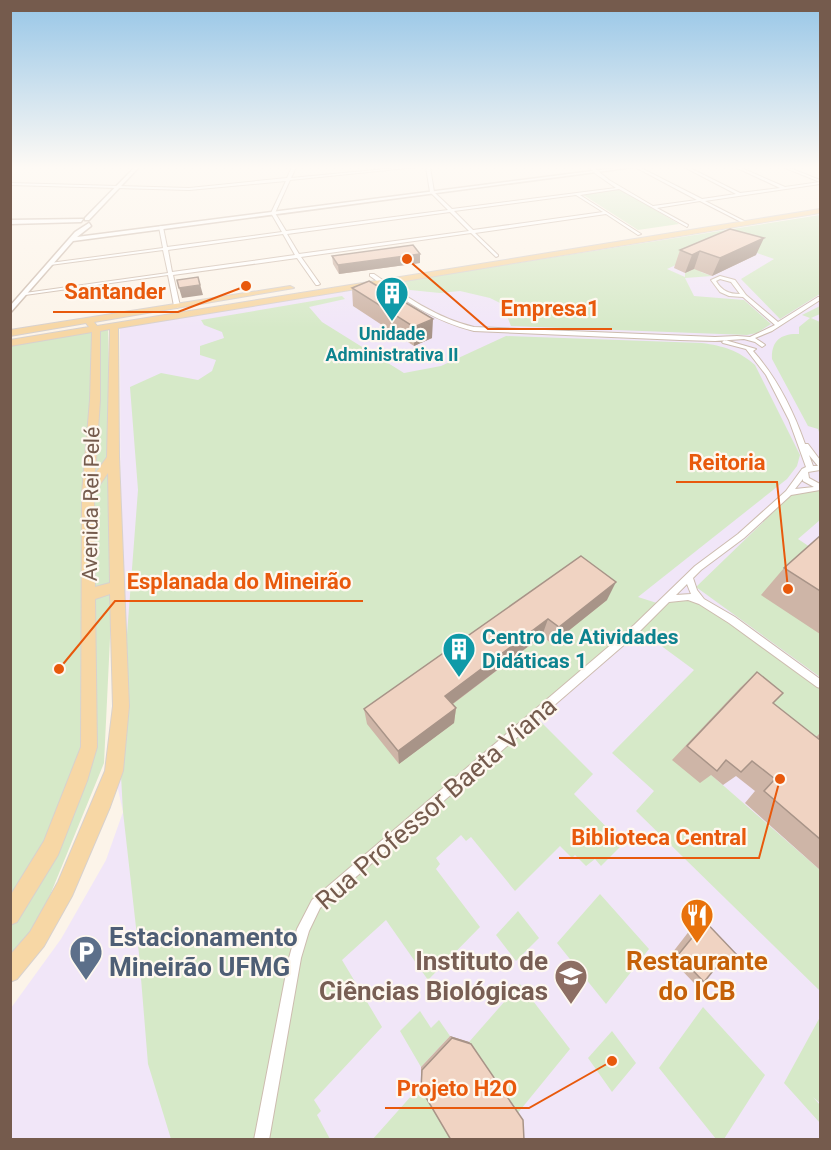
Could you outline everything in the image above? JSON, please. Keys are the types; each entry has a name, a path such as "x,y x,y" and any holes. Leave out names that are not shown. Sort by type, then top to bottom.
{"main road":[{"path":"10,333 720,221"},
{"path":"10,343 760,221"},
{"path":"569,244 576,250"},
{"path":"78,322 91,323 96,330"},
{"name":"Avenida Rei Pelé","path":"10,972 37,939 65,889 101,807 114,771 121,706 113,457 114,327"},
{"name":"Avenida Rei Pelé","path":"10,915 51,848 89,747 88,493 96,375 96,330"},
{"path":"96,375 114,387"},
{"path":"88,493 113,457"},
{"path":"89,595 118,586"}],"street":[{"path":"10,311 86,221"},
{"path":"75,236 212,221"},
{"path":"277,221 318,284"},
{"path":"50,264 380,221"},
{"path":"459,221 496,256"},
{"path":"25,294 549,221"},
{"path":"619,221 639,234"},
{"path":"678,221 687,226"},
{"path":"741,221 745,223"},
{"path":"10,222 84,223"},
{"path":"10,227 84,223"},
{"path":"161,227 177,306"},
{"path":"372,275 441,320 474,329 713,339 752,338 770,330 820,298"},
{"path":"744,296 731,296 720,292 713,280 726,277 733,281 744,296 778,325"},
{"path":"770,330 762,346 765,366 802,441 820,466 807,469"},
{"path":"741,338 739,342 765,366"},
{"path":"752,338 762,346"},
{"path":"713,339 746,347 762,346"},
{"path":"802,441 807,469 806,478 820,487"},
{"name":"Rua Professor Baeta Viana","path":"261,1140 295,958 303,928 316,904 637,628 664,599 789,493 807,469"},
{"path":"789,493 820,487"},
{"path":"686,580 701,601"},
{"path":"664,599 688,597 701,601 732,620 820,684"}],"shaded area":[{"path":"785,221 820,221 820,1139 11,1140 11,1008 61,939 106,860 123,812 114,771 121,706 120,327"}],"green space":[{"path":"623,221 673,221 679,224 638,230"},
{"path":"784,221 820,221 820,294 780,319 741,279 774,259 727,242 667,269 685,277 685,273 712,260 701,272 712,276 685,278 694,296 744,300 771,324 757,333 747,335 511,326 502,304 490,298 460,291 440,293 410,290 398,282"},
{"path":"342,296 345,299 309,307 322,322 404,373 441,366 506,336 702,343 730,349 755,365 800,455 797,466 787,479 638,597 660,604 688,597 727,617 820,684 820,736 818,735 810,745 803,727 761,694 709,773 820,870 820,991 636,811 654,791 612,753 694,670 637,628 535,716 593,774 574,794 623,844 601,866 595,859 586,866 575,855 572,858 560,846 515,891 471,837 466,841 461,835 436,858 440,864 436,869 480,927 428,980 386,920 342,960 382,1027 314,1100 321,1111 317,1115 330,1139 171,1139 148,1064 139,954 123,812 119,739 138,490 130,387 161,373 198,380 212,371 216,360 200,355 200,346 224,338 222,332 204,325 201,320","holes":["573,575 552,644 542,636 443,711"]},
{"path":"820,306 820,314 811,318 820,322 820,435 818,429 808,426 772,359 772,353 778,339 787,335 799,334 799,327 810,318 802,315"},
{"path":"108,325 113,576 104,763 35,932 11,960 11,340"},
{"path":"820,490 820,520 798,539 813,549 820,633 820,677 696,587 792,494"},
{"path":"600,894 649,949 606,1004 557,943"},
{"path":"518,911 539,938 516,961 496,935"},
{"path":"520,984 570,1049 517,1114 469,1042"},
{"path":"703,1007 765,1075 724,1139 716,1139 659,1068"},
{"path":"420,1011 431,1028 439,1020 450,1036 421,1067 400,1031"},
{"path":"820,1017 820,1103 813,1097 820,1105 820,1123 784,1083"},
{"path":"612,1031 636,1063 612,1092 588,1058"},
{"path":"421,1085 454,1139 372,1140"}],"building":[{"path":"730,229 764,238 720,258 700,251 692,255 680,250"},
{"path":"413,245 420,254 338,265 332,256"},
{"path":"198,277 200,285 179,288 177,280"},
{"path":"369,281 433,319 414,327 352,288"},
{"path":"820,536 820,591 784,568"},
{"name":"Centro de Atividades Didáticas 1","path":"581,556 616,582 559,627 548,619 445,696 456,708 398,751 364,709"},
{"path":"757,672 783,693 773,703 820,740 820,839 764,791 775,779 752,761 741,772 726,760 717,771 687,746"},
{"name":"Restaurante do ICB","path":"698,914 738,956 733,964 725,956 704,982 678,955 700,928 693,921"},
{"path":"452,1038 471,1044 523,1120 524,1140 451,1140 421,1089 422,1070"}],"place":[{"name":"Empresa1","path":"407,259"},
{"name":"Santander","path":"246,286"},
{"name":"Unidade Administrativa II","path":"392,322"},
{"name":"Reitoria","path":"788,589"},
{"name":"Esplanada do Mineirão","path":"59,669"},
{"name":"Centro de Atividades Didáticas 1","path":"459,678"},
{"name":"Biblioteca Central","path":"780,779"},
{"name":"Restaurante do ICB","path":"697,944"},
{"name":"Estacionamento Mineirão UFMG","path":"86,981"},
{"name":"Instituto de Ciências Biológicas","path":"571,1005"},
{"name":"Projeto H2O","path":"612,1061"}]}
